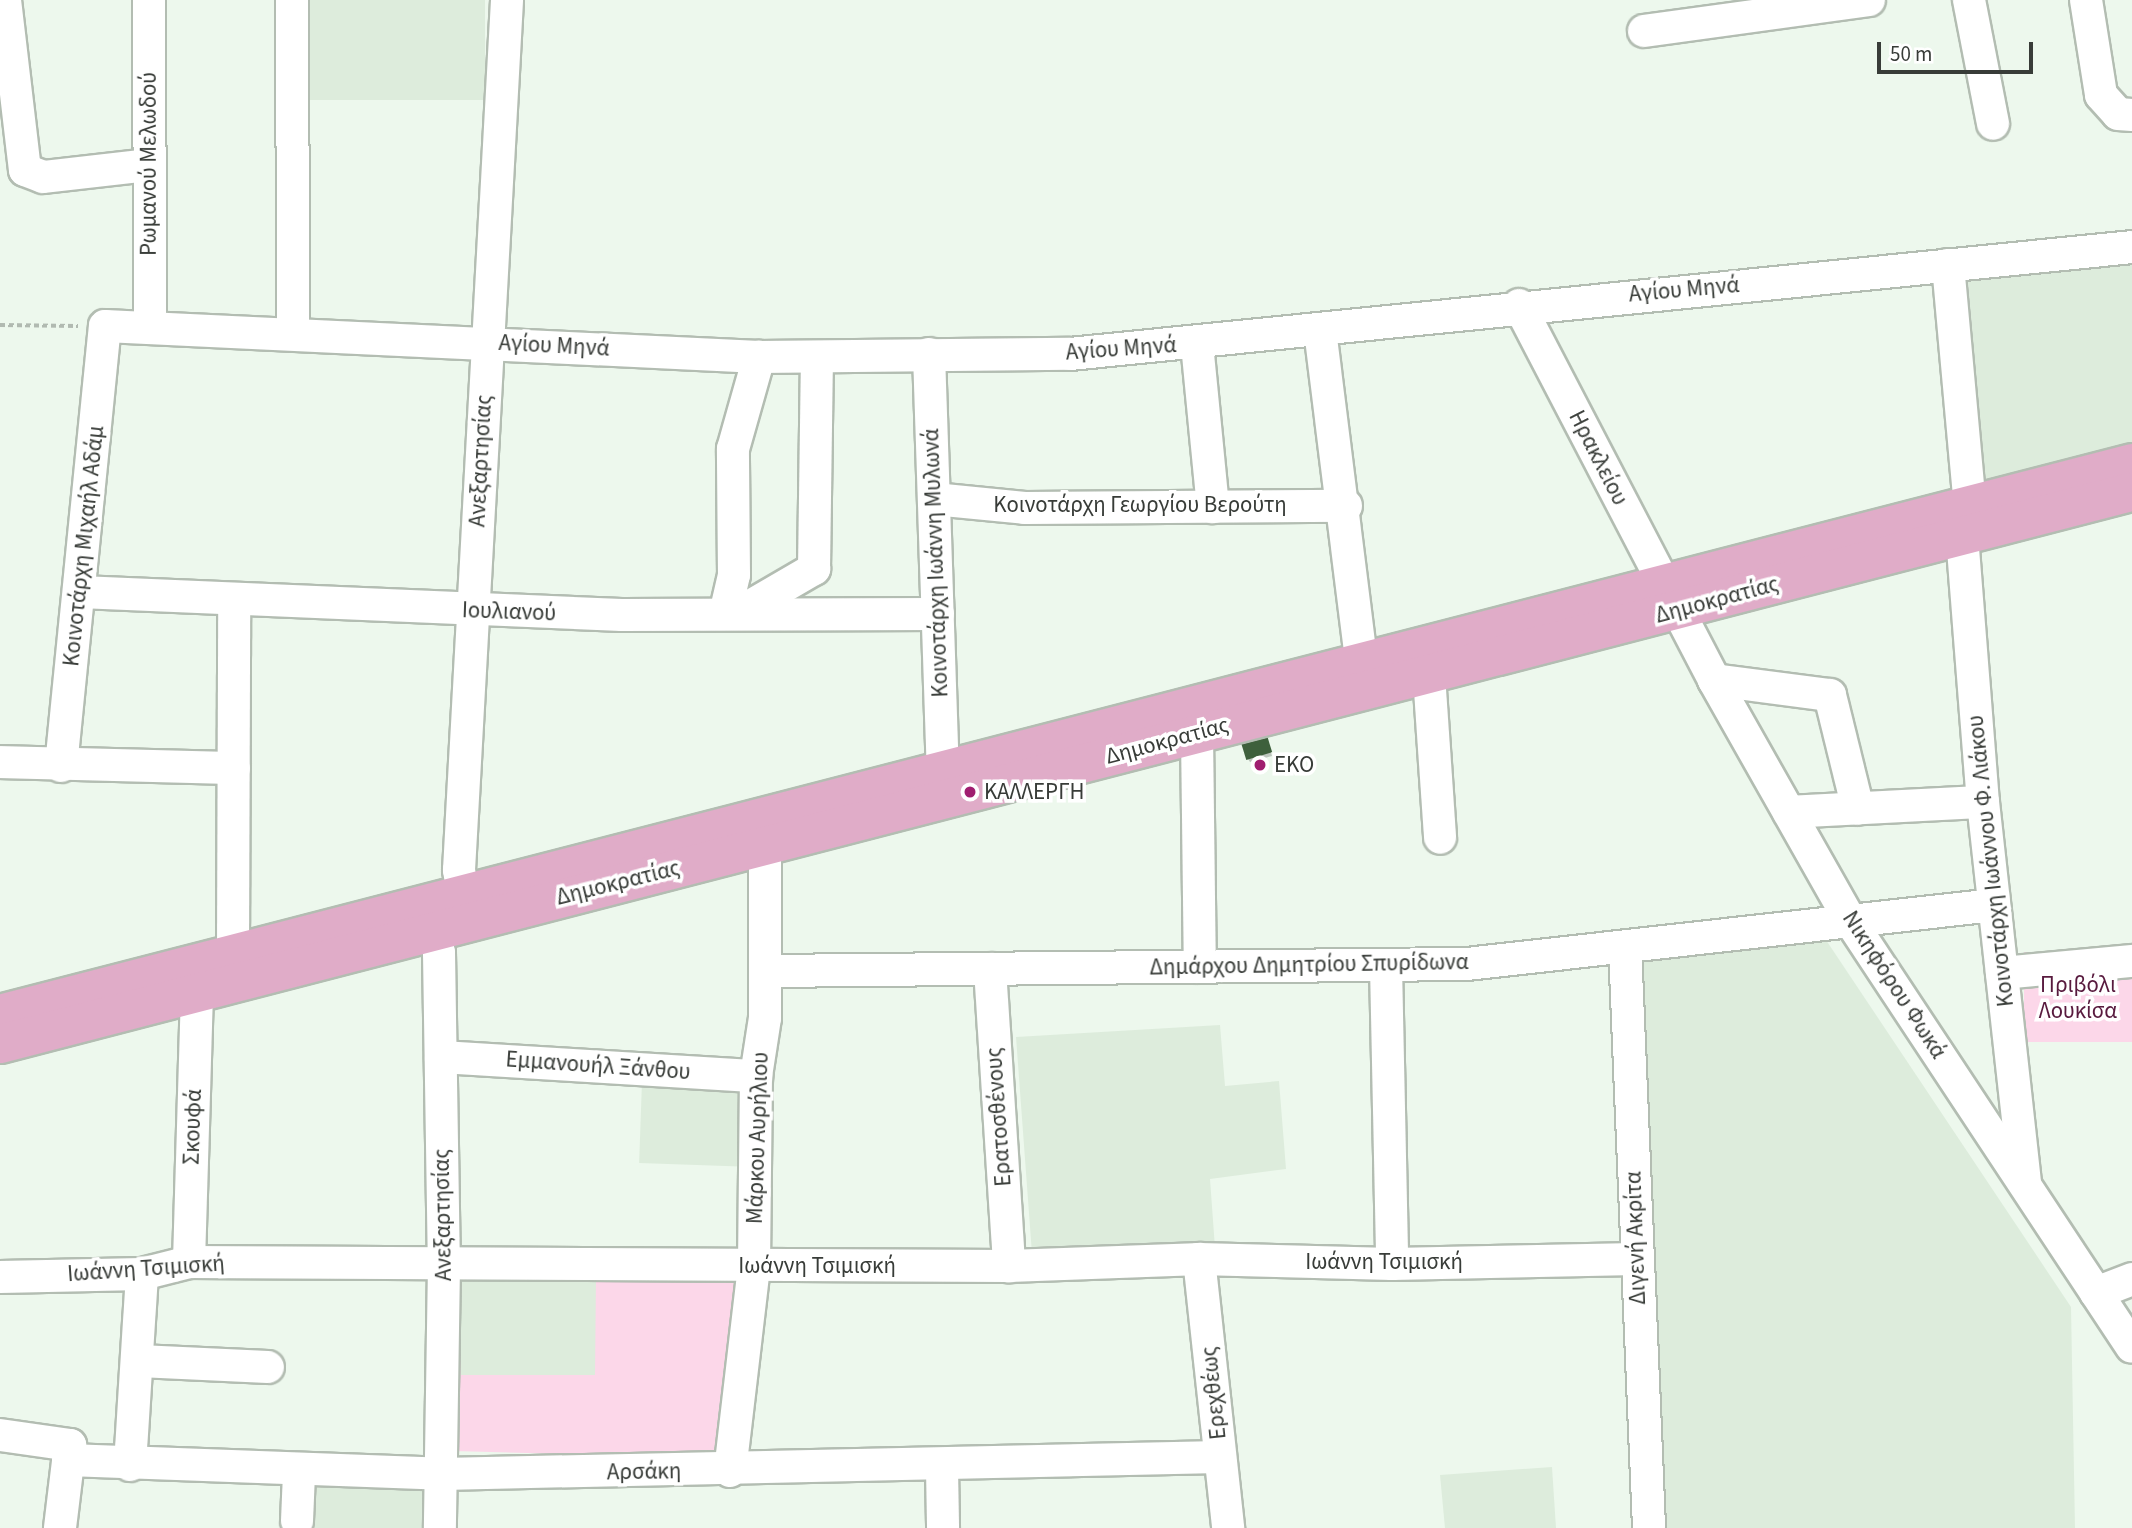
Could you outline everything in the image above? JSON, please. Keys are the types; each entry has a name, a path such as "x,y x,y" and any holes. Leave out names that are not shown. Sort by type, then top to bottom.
{"main road":[{"name":"Δημοκρατίας","path":"1966,520 2131,449"},
{"name":"Δημοκρατίας","path":"0,1044 197,991 448,912 943,771 1361,661 1671,597 1966,520 2132,492"},
{"name":"Δημοκρατίας","path":"0,1014 233,953 448,912 765,846 1285,723 1671,597"}],"street":[{"path":"5,0 22,113 25,170 43,177 149,166"},
{"name":"Ρωμανού Μελωδού","path":"149,0 150,328"},
{"path":"292,0 293,334"},
{"name":"Ανεξαρτησίας","path":"440,1528 444,1265 441,1057 448,912 472,611 507,0"},
{"path":"1644,31 1869,0"},
{"path":"1969,0 1993,124"},
{"path":"2086,0 2101,95 2118,114 2132,115"},
{"path":"0,89 22,113"},
{"name":"Αγίου Μηνά","path":"105,326 759,357 1070,354 1197,344 1519,305 2132,247"},
{"name":"Κοινοτάρχη Ιωάννου Φ. Λιάκου","path":"1948,265 1983,802 2025,1186"},
{"name":"Ηρακλείου","path":"1519,305 1671,597"},
{"name":"Κοινοτάρχη Μιχαήλ Αδάμ","path":"61,766 105,326"},
{"path":"1320,330 1346,506 1361,661"},
{"path":"1197,344 1213,507"},
{"name":"Κοινοτάρχη Ιωάννη Μυλωνά","path":"929,354 943,771"},
{"path":"732,613 733,449 759,357"},
{"path":"732,613 814,569 817,357"},
{"name":"Κοινοτάρχη Γεωργίου Βερούτη","path":"934,499 1025,508 1346,506"},
{"name":"Ιουλιανού","path":"80,592 472,611 938,614"},
{"name":"Νικηφόρου Φωκά","path":"1671,597 1714,680 1851,922 2132,1347"},
{"path":"233,953 234,599"},
{"path":"1429,675 1440,838"},
{"path":"1714,680 1830,695 1858,808"},
{"path":"1199,967 1209,739"},
{"path":"0,762 61,766 234,768"},
{"path":"1789,813 1983,802"},
{"name":"Μάρκου Αυρήλιου","path":"730,1471 754,1265 756,1076 765,971 765,846"},
{"name":"Δημάρχου Δημητρίου Σπυρίδωνα","path":"765,971 1386,966 1625,947 1994,905"},
{"name":"Διγενή Ακρίτα","path":"1625,947 1649,1528"},
{"path":"2002,973 2132,961"},
{"path":"1386,966 1392,1264"},
{"name":"Ερατοσθένους","path":"990,969 1009,1266"},
{"name":"Σκουφά","path":"188,1262 197,991"},
{"name":"Εμμανουήλ Ξάνθου","path":"441,1057 756,1076"},
{"name":"Ιωάννη Τσιμισκή","path":"0,1277 142,1274 188,1262 1009,1266 1199,1259 1392,1264 1636,1259"},
{"name":"Ερεχθέως","path":"1199,1259 1228,1528"},
{"path":"130,1465 139,1361 142,1274"},
{"path":"2096,1293 2132,1279"},
{"path":"139,1361 268,1367"},
{"path":"0,1435 70,1445 60,1528"},
{"name":"Αρσάκη","path":"68,1460 299,1473 442,1474 942,1468 1220,1457"},
{"path":"942,1468 943,1528"},
{"path":"297,1521 299,1473"}],"path":[{"path":"0,325 105,326"}],"shaded area":[{"path":"305,0 485,0 485,100 305,100"},
{"path":"2132,261 2132,455 1979,494 1960,276"},
{"path":"1824,937 2071,1307 2075,1528 1662,1528 1639,955"},
{"path":"1220,1025 1225,1086 1279,1081 1286,1169 1210,1179 1215,1248 1032,1254 1016,1037"},
{"path":"642,1081 750,1085 747,1167 639,1163"},
{"path":"461,1276 596,1276 596,1375 461,1375"},
{"path":"1552,1467 1556,1528 1445,1528 1440,1475"},
{"path":"290,1484 431,1486 430,1528 289,1528"}],"green space":[{"name":"Πριβόλι Λουκίσα","path":"2024,952 2132,952 2132,1042 2024,1042"},
{"path":"596,1276 744,1276 720,1458 453,1451 453,1339 461,1338 461,1375 595,1375"}],"building":[{"path":"1266,732 1272,752 1246,760 1240,740"}],"place":[{"name":"EKO","path":"1260,765"},
{"name":"ΚΑΛΛΕΡΓΗ","path":"970,792"}]}
